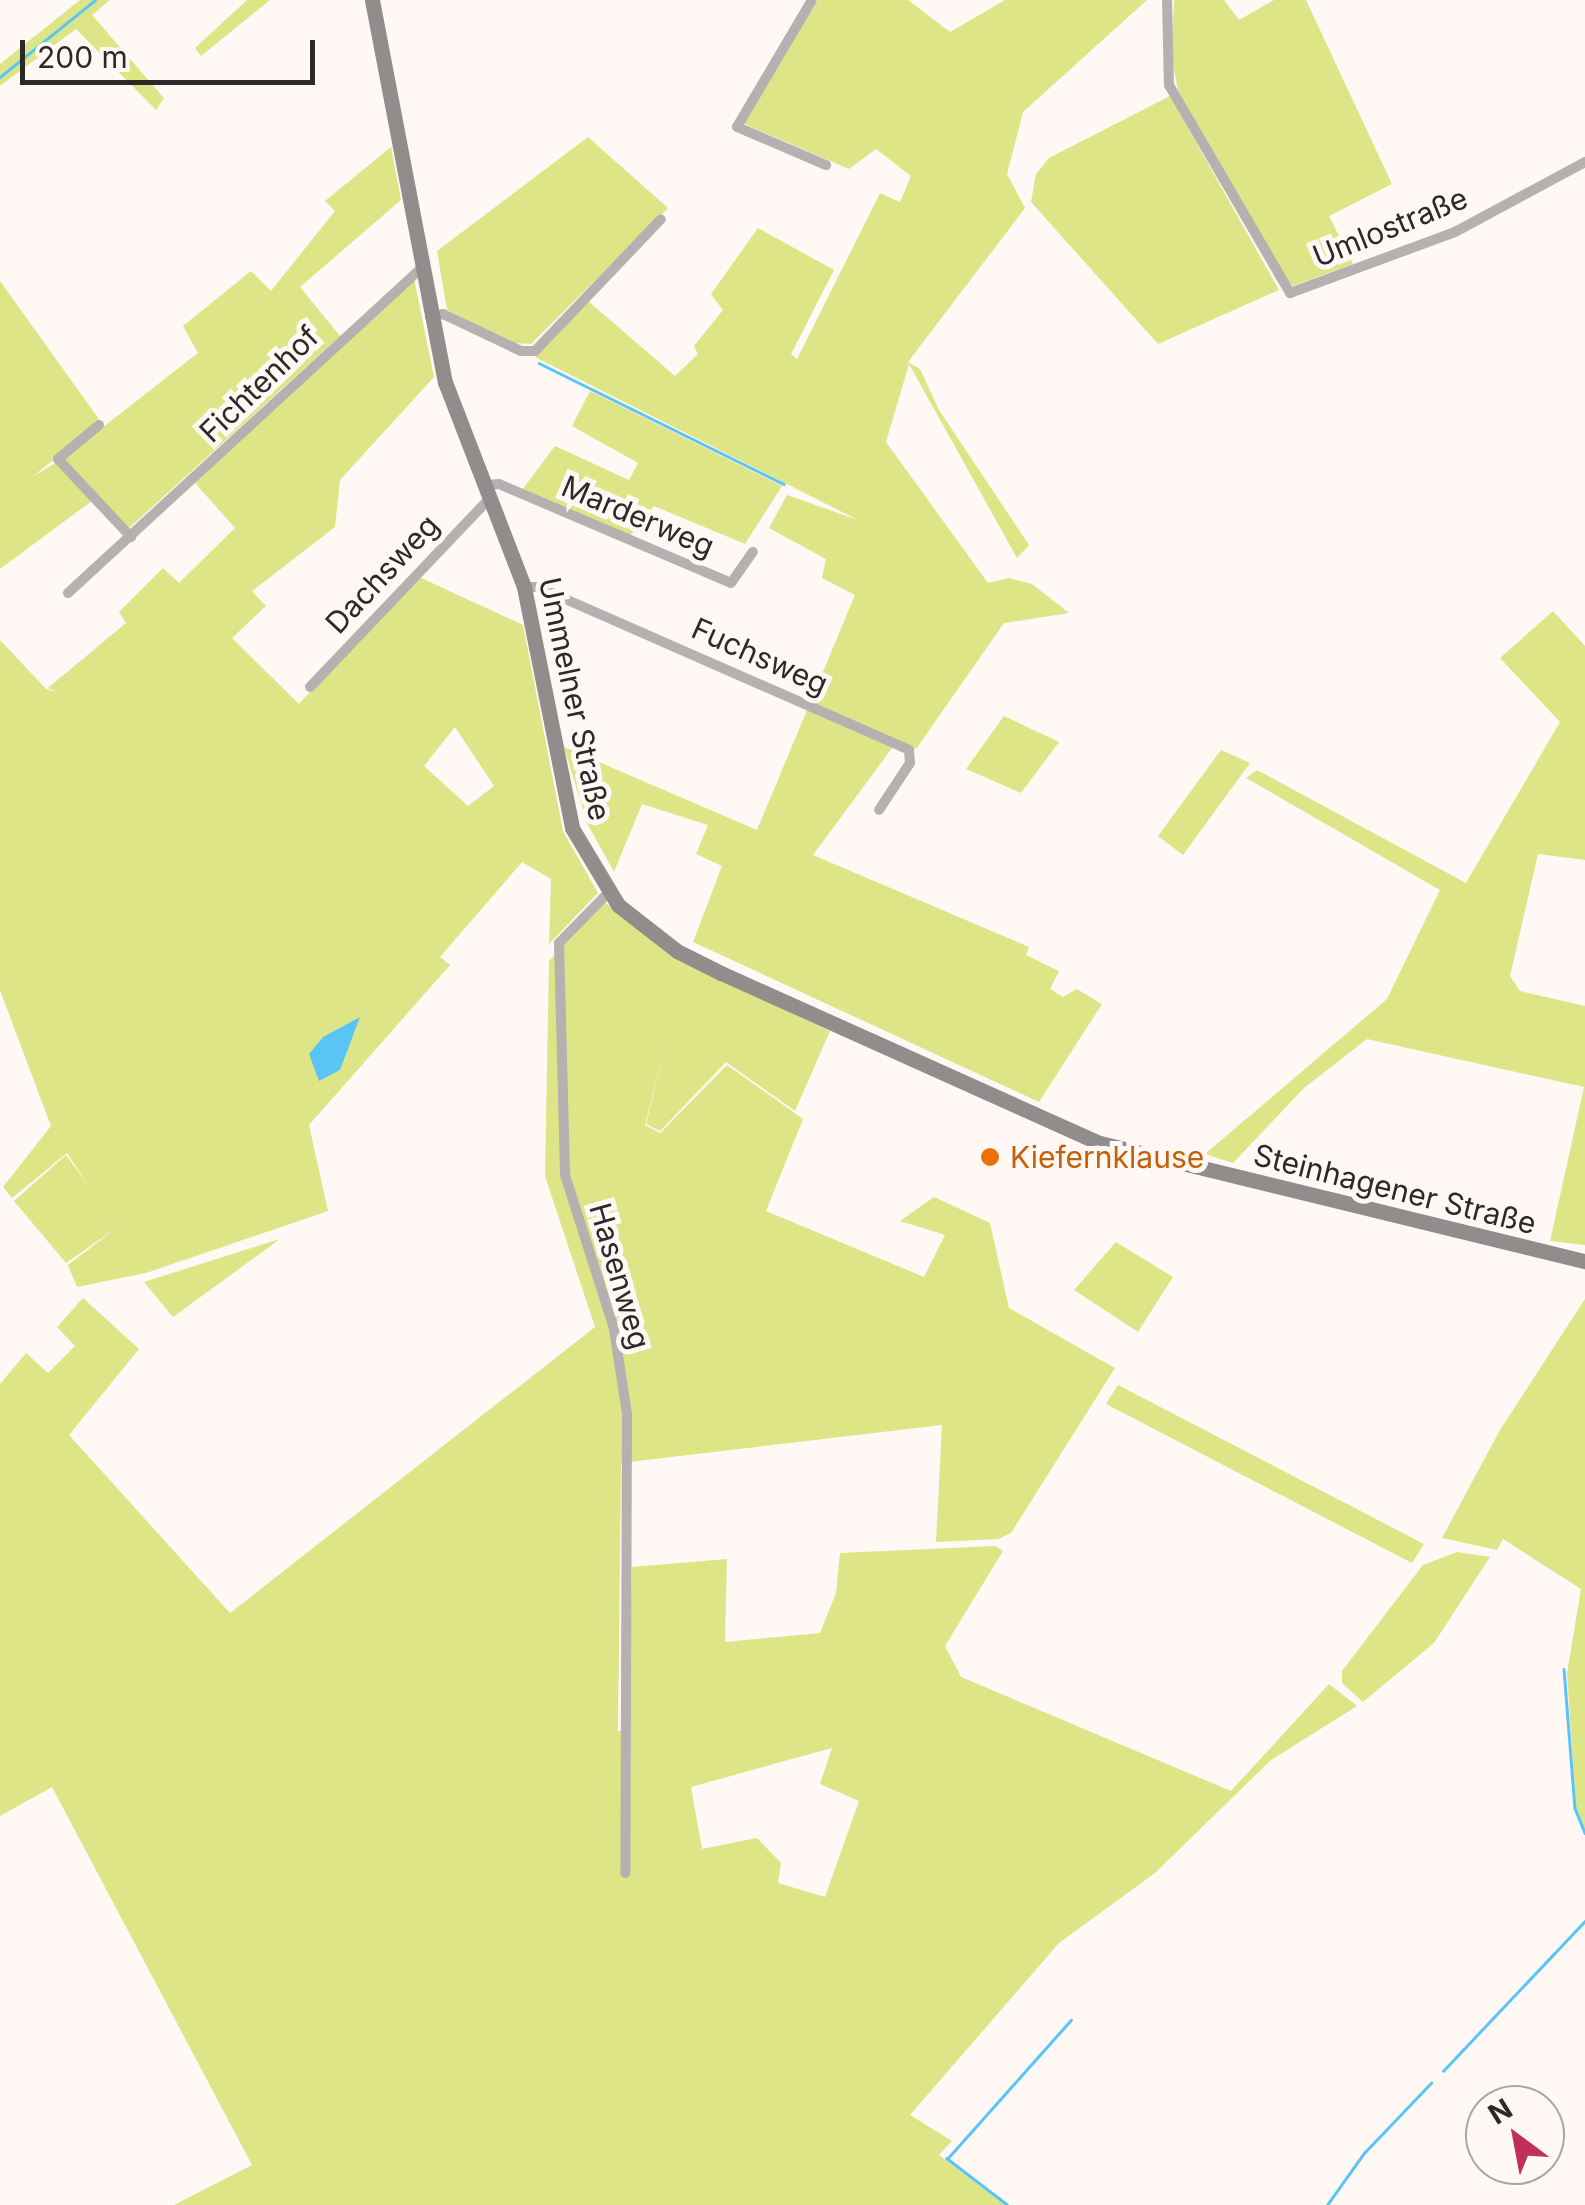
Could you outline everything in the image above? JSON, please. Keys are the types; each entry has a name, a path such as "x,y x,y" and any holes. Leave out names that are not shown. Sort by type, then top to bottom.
{"main road":[{"name":"Ummelner Straße","path":"372,0 445,382 524,588 564,799 581,850 608,894 651,933 721,973 1060,1128 1191,1166"},
{"name":"Steinhagener Straße","path":"1191,1166 1585,1261"}],"street":[{"name":"Umlostraße","path":"1167,0 1170,85 1290,293 1455,232 1585,162"},
{"path":"810,1 737,127 826,165"},
{"path":"430,317 443,314 521,351 535,351 661,220"},
{"name":"Fichtenhof","path":"68,593 421,268"},
{"path":"100,425 58,459 131,537"},
{"name":"Marderweg","path":"489,491 500,484 731,583 753,552"},
{"name":"Dachsweg","path":"310,687 489,491"},
{"name":"Fuchsweg","path":"524,588 538,587 902,746 912,758 879,810"},
{"name":"Hasenweg","path":"608,894 559,943 565,1175 614,1328 627,1414 626,1873"}],"green space":[{"path":"80,0 110,0 92,15 164,98 156,110 76,29 0,86 0,64"},
{"path":"247,0 270,0 201,56 195,48"},
{"path":"818,0 908,0 950,32 1005,0 1147,0 1023,112 1007,174 1025,208 908,362 920,369 939,410 1029,545 1017,558 909,364 886,442 988,583 1009,578 1032,584 1069,613 1004,623 916,749 898,740 813,855 1029,947 1026,955 1059,971 1050,989 1063,997 1077,989 1102,1004 1039,1102 693,942 722,866 696,854 708,825 642,804 614,872 587,823 564,747 757,830 855,595 822,578 826,559 769,528 787,495 858,520 535,357 587,300 675,376 698,354 694,346 723,310 711,294 758,228 834,270 791,354 797,359 880,193 900,202 911,176 876,149 849,169 742,123"},
{"path":"1174,0 1224,0 1239,20 1274,0 1306,0 1392,184 1329,216 1353,264 1293,286 1281,275 1178,90 1171,55"},
{"path":"1170,96 1279,290 1158,344 1031,202 1036,174 1049,158"},
{"path":"588,137 668,208 531,344 514,343 447,310 437,251"},
{"path":"391,147 401,200 300,287 340,336 128,529 62,459 198,353 183,326 251,271 271,291 335,211 325,201"},
{"path":"414,278 434,377 340,480 335,527 252,591 266,606 232,638 299,704 417,576 523,625 563,831 598,893 549,944 551,879 522,862 440,957 450,965 309,1125 328,1211 146,1273 77,1287 68,1265 119,1226 66,1263 14,1201 66,1155 89,1186 67,1153 12,1198 3,1187 51,1126 0,990 0,640 46,689 57,692 48,688 126,623 119,612 163,568 179,583 235,528 195,483","holes":["455,727 494,786 468,806 424,766"]},
{"path":"0,281 101,422 32,477 57,462 93,500 0,569"},
{"path":"590,391 782,486 745,544 654,506 630,536 522,490 555,446 629,480 638,463 572,426"},
{"path":"1553,611 1585,646 1585,860 1538,854 1510,976 1520,991 1585,1006 1585,1245 1550,1241 1584,1087 1367,1039 1304,1088 1233,1163 1205,1154 1387,999 1440,890 1246,778 1257,770 1466,883 1560,722 1500,658"},
{"path":"1004,716 1059,742 1021,793 966,769"},
{"path":"1221,750 1250,763 1183,855 1158,836"},
{"path":"605,902 686,964 830,1031 795,1111 726,1062 660,1131 646,1124 666,1042 645,1125 660,1133 727,1065 803,1119 766,1211 924,1277 945,1235 900,1221 934,1197 990,1223 1009,1308 1115,1368 1011,1533 998,1539 936,1542 942,1425 621,1463 618,1731 628,1731 632,1567 727,1559 725,1642 820,1633 836,1593 840,1553 996,1546 1003,1551 945,1646 961,1677 1231,1791 1329,1684 1357,1706 1271,1760 1155,1873 1059,1943 910,2115 952,2141 939,2155 1005,2205 174,2205 252,2165 52,1787 0,1816 0,1384 26,1353 48,1373 75,1346 57,1327 83,1298 139,1349 69,1435 230,1613 595,1327 545,1176 549,961","holes":["832,1748 820,1784 859,1801 825,1897 778,1883 781,1863 757,1838 702,1849 691,1787"]},
{"path":"280,1239 173,1317 144,1282"},
{"path":"1116,1242 1173,1277 1138,1332 1074,1290"},
{"path":"1585,1299 1585,1830 1576,1807 1567,1673 1581,1589 1503,1539 1497,1550 1442,1538 1500,1430"},
{"path":"1118,1385 1424,1544 1412,1563 1106,1404"},
{"path":"1457,1552 1490,1557 1434,1643 1363,1702 1342,1683 1342,1671 1423,1565"}],"water":[{"path":"360,1017 340,1070 319,1081 309,1054 323,1037"}],"waterway":[{"path":"0,77 95,0"},
{"path":"539,363 784,484"},
{"path":"1564,1669 1575,1808 1585,1833"},
{"path":"1443,2071 1585,1921"},
{"path":"1007,2205 947,2159 1071,2020"},
{"path":"1327,2205 1364,2153 1431,2083"}],"place":[{"name":"Kiefernklause","path":"990,1157"}]}
